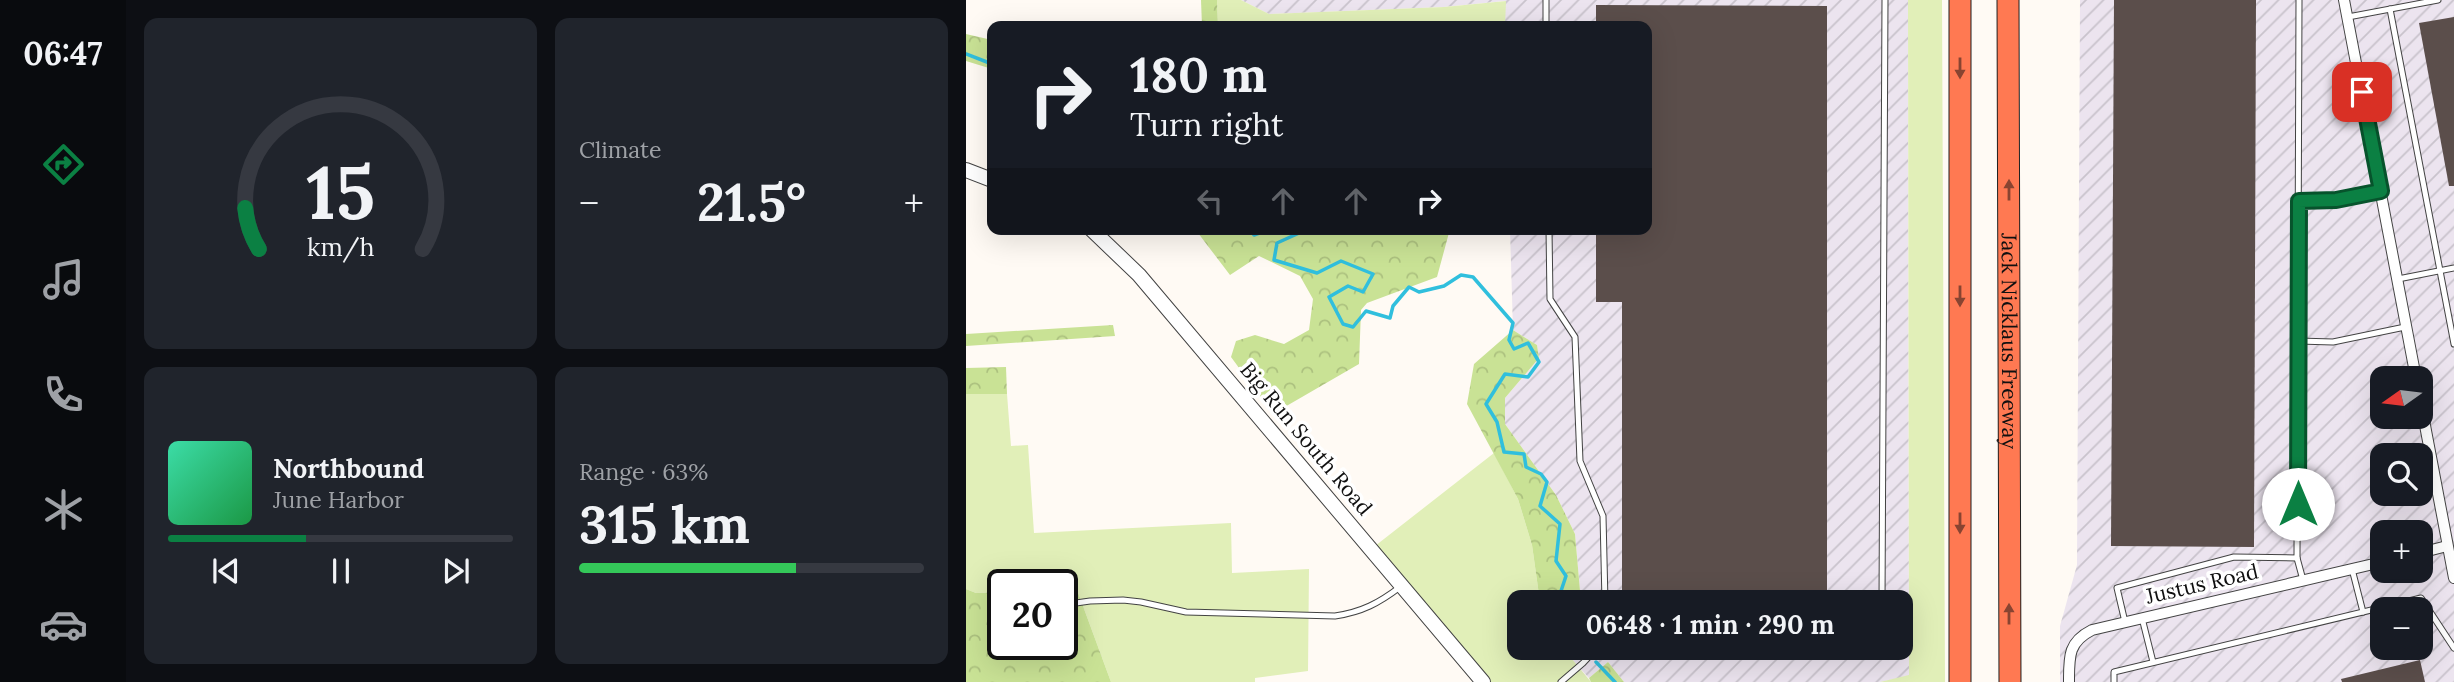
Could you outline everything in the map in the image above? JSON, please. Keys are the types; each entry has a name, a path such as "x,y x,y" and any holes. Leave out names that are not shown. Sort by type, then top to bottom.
{"highway":[{"path":"1960,0 1960,682"},
{"name":"Jack Nicklaus Freeway","path":"2008,0 2010,682"}],"street":[{"path":"2344,0 2414,366"},
{"path":"966,170 987,178"},
{"name":"Big Run South Road","path":"1097,235 1139,275 1483,682"},
{"path":"2426,429 2454,578"},
{"name":"Justus Road","path":"2069,682 2072,646 2079,636 2092,629 2370,565"}],"lane":[{"path":"1546,0 1546,21"},
{"path":"1882,590 1885,0"},
{"path":"2299,0 2297,558 2303,580"},
{"path":"2347,17 2438,0"},
{"path":"2390,9 2454,344"},
{"path":"2299,201 2336,200 2381,191"},
{"path":"1549,235 1550,299 1575,337 1580,461 1603,516 1605,590"},
{"path":"2398,279 2454,268"},
{"path":"2298,341 2333,342 2407,327"},
{"path":"2125,622 2117,588 2234,557 2297,558"},
{"path":"2352,569 2363,612"},
{"path":"1078,603 1123,600 1186,612 1335,616 1375,605 1403,586"},
{"path":"2114,682 2114,672 2421,598 2454,648"},
{"path":"2142,618 2153,662"},
{"path":"1560,682 1586,660"}],"shaded area":[{"path":"1241,0 1908,0 1909,590 1580,590 1575,534 1556,495 1505,424 1505,398 1539,358 1537,345 1513,330 1510,235 1652,235 1652,21 1505,21 1505,1 1444,7 1269,14"},
{"path":"2080,0 2454,0 2454,682 2060,682 2060,626 2077,565"},
{"path":"1573,660 1909,660 1909,676 1880,682 1624,682 1608,662 1589,678"}],"green space":[{"path":"1201,0 1217,0 1218,21 1202,21"},
{"path":"1217,0 1241,0 1269,14 1444,7 1506,1 1505,21 1218,21"},
{"path":"1908,0 1942,0 1945,682 1880,682 1909,675 1909,660 1913,660 1913,590 1909,590"},
{"path":"966,34 987,39 987,67 966,61"},
{"path":"1200,235 1448,235 1437,277 1367,303 1361,310 1359,364 1283,408 1267,406 1231,357 1236,341 1255,335 1284,344 1309,330 1313,299 1300,276 1259,256 1230,275"},
{"path":"1113,325 1115,336 966,346 966,334"},
{"path":"1513,330 1537,345 1539,358 1505,398 1505,424 1556,495 1575,534 1580,590 1538,590 1532,545 1518,499 1467,404 1474,364"},
{"path":"1006,367 1007,394 966,394 966,368"},
{"path":"966,394 1007,394 1011,446 1028,445 1034,533 1231,523 1232,573 1309,569 1308,671 1255,678 1255,682 1111,682 1078,592 1078,569 987,569 987,593 976,593 966,589"},
{"path":"1494,453 1518,499 1532,545 1538,590 1507,590 1507,660 1573,660 1591,682 1490,682 1375,546"},
{"path":"966,589 976,593 987,593 987,660 1078,660 1078,592 1111,682 966,682"},
{"path":"1608,662 1624,682 1591,682 1589,678"}],"building":[{"path":"2114,0 2256,0 2254,547 2111,546"},
{"path":"1596,5 1827,6 1827,590 1622,590 1622,302 1596,302 1596,235 1652,235 1652,21 1596,21"},
{"path":"2454,17 2454,186 2449,186 2419,23"},
{"path":"2420,660 2425,682 2342,682 2341,679"}],"waterway":[{"path":"966,54 987,62"},
{"path":"1295,235 1277,243 1274,260 1317,273 1341,261 1373,274 1363,292 1348,286 1329,297 1343,324 1353,327 1366,311 1390,318 1393,306 1409,287 1419,292 1444,286 1461,275 1473,277 1513,323 1509,340 1514,349 1528,343 1539,362 1528,377 1505,374 1486,404 1497,422 1504,452 1524,454 1526,467 1541,474 1547,482 1540,506 1560,524 1556,561 1566,576 1561,590"},
{"path":"1596,662 1615,682"}],"route":[{"path":"2298,504 2299,201 2336,200 2381,191 2362,92"}]}
